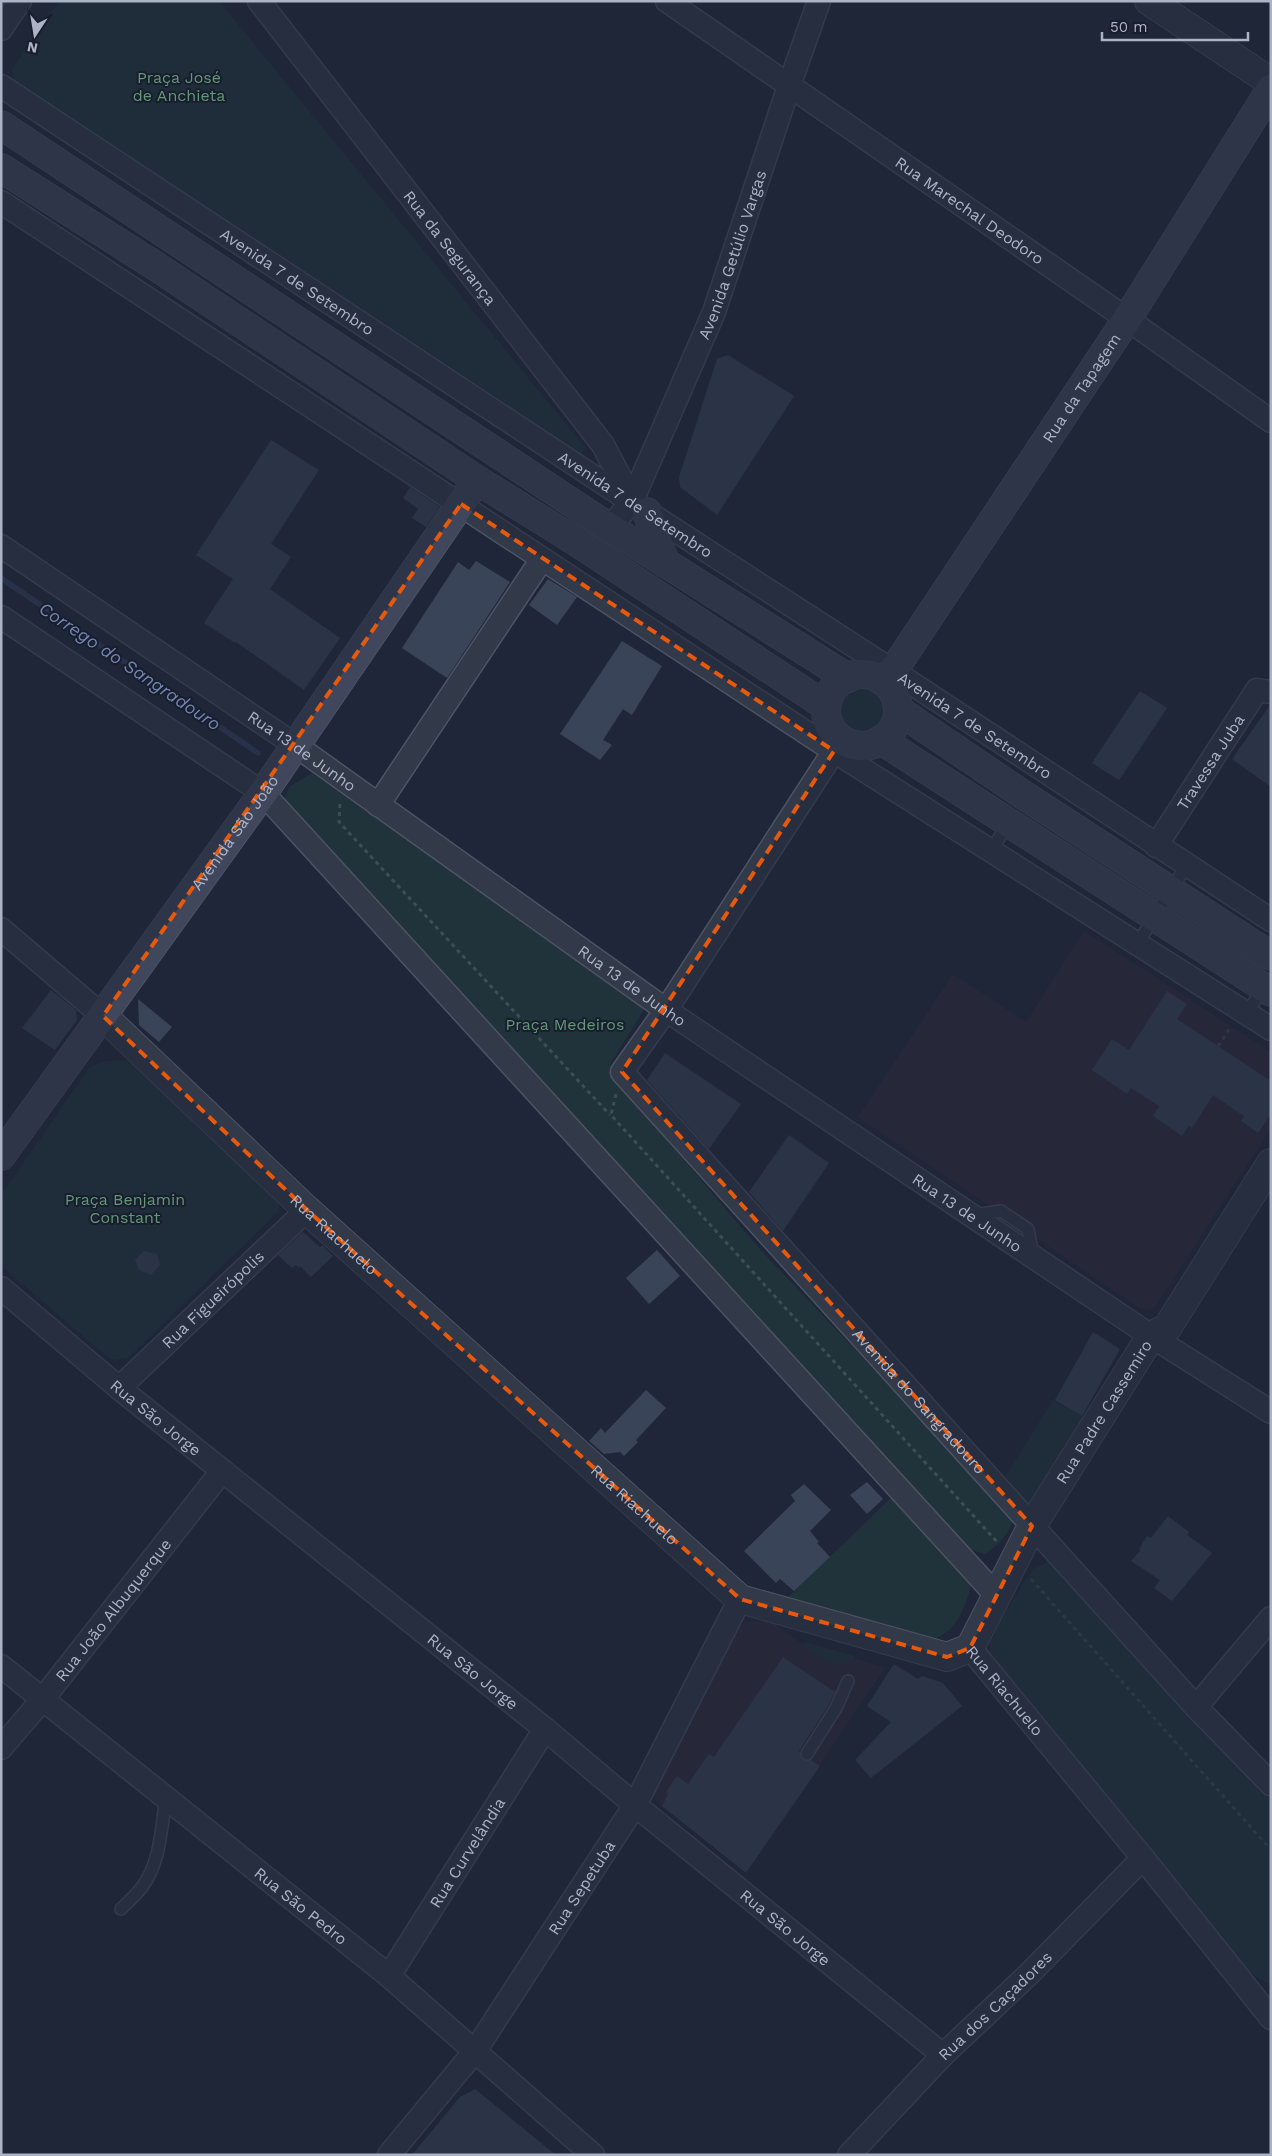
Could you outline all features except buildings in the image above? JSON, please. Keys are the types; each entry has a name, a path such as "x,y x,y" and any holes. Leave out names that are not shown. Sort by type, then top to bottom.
{"main road":[{"name":"Rua da Tapagem","path":"887,676 1128,318 1271,89"},
{"name":"Avenida 7 de Setembro","path":"1,125 610,528 848,678"},
{"path":"1,168 157,267 478,480 577,542 826,706"},
{"name":"Avenida São João","path":"1,1156 263,793 478,480"},
{"path":"639,507 664,562"},
{"path":"577,542 588,543 596,540 610,528"},
{"path":"859,675 887,676 898,710 896,722 890,732 881,740 871,745 837,744 828,724 826,706 830,694 838,684 848,678 859,675"},
{"name":"Avenida 7 de Setembro","path":"898,710 1035,782 1170,891 1271,956"},
{"path":"881,740 1267,989"}],"street":[{"path":"1,29 20,1"},
{"name":"Rua da Segurança","path":"259,1 603,445 639,507"},
{"name":"Rua Marechal Deodoro","path":"668,1 788,86 1128,318 1271,421"},
{"name":"Avenida Getúlio Vargas","path":"610,528 639,507 714,312 788,86 819,1"},
{"path":"1149,1 1271,82"},
{"name":"Avenida 7 de Setembro","path":"1,86 639,507 887,676 1035,782 1156,846 1271,920"},
{"path":"1,202 542,559 837,744 991,850 1138,943 1240,1019 1271,1029"},
{"path":"175,241 194,214"},
{"path":"140,295 157,267"},
{"name":"Rua 13 de Junho","path":"1,546 295,745 666,1010 1033,1258 1271,1412"},
{"path":"378,804 542,559"},
{"path":"1,617 263,793 996,1594"},
{"name":"Travessa Juba","path":"1156,846 1256,690 1271,692"},
{"path":"622,1072 666,1010 837,744"},
{"name":"Rua Riachuelo","path":"1,929 103,1016 306,1210 740,1599 947,1656 970,1648 1143,1858 1271,2018"},
{"name":"Avenida do Sangradouro","path":"622,1072 1196,1707 1271,1784"},
{"name":"Rua Padre Cassemiro","path":"970,1648 1032,1526 1151,1336 1167,1328 1269,1168"},
{"name":"Rua Figueirópolis","path":"119,1388 306,1210"},
{"name":"Rua São Jorge","path":"1,1288 119,1388 545,1729 634,1805 943,2055"},
{"name":"Rua João Albuquerque","path":"1,1748 42,1700 222,1471"},
{"name":"Rua Sepetuba","path":"389,2155 475,2051 634,1805 740,1599"},
{"path":"1196,1707 1271,1618"},
{"name":"Rua São Pedro","path":"1,1666 389,1976 593,2155"},
{"name":"Rua Curvelândia","path":"389,1976 545,1729"},
{"name":"Rua dos Caçadores","path":"849,2155 943,2055 1029,1974 1143,1858"},
{"path":"1245,1985 1271,1995"}],"lane":[{"path":"991,850 1009,822"},
{"path":"1138,943 1186,866"},
{"path":"1240,1019 1267,989"},
{"path":"806,1754 836,1708 848,1681"},
{"path":"121,1909 143,1885 155,1858 161,1840 166,1798"}],"path":[{"path":"336,799 341,806 337,819 339,822 611,1115 998,1544"},
{"path":"1218,1046 1240,1019"},
{"path":"611,1115 622,1072"},
{"path":"1029,1577 1271,1850"}],"highlighted area":[{"path":"461,504 834,751 622,1072 1032,1526 970,1648 947,1657 740,1599 307,1210 103,1016"}],"shaded area":[{"path":"1084,931 1271,1052 1271,1128 1155,1307 1149,1310 1141,1309 858,1117 953,974 1026,1022"},
{"path":"766,1620 772,1622 802,1644 804,1642 854,1656 854,1658 885,1668 746,1873 655,1800 653,1795 734,1632 745,1622"}],"green space":[{"name":"Praça José de Anchieta","path":"59,1 219,1 586,448 581,453 14,80 12,69"},
{"path":"857,688 865,688 877,694 883,710 877,726 865,732 857,732 845,726 839,714 839,706 845,694"},
{"name":"Praça Medeiros","path":"312,773 641,1005 644,1010 610,1064 612,1070 632,1099 759,1248 1014,1518 1003,1539 985,1554 972,1550 962,1543 284,802 289,787"},
{"name":"Praça Benjamin Constant","path":"127,1060 277,1195 279,1211 128,1358 111,1360 1,1266 1,1195 89,1068 105,1061"},
{"path":"1053,1400 1089,1420 1032,1505 1028,1505 1002,1482"},
{"path":"893,1496 965,1576 971,1586 959,1617 949,1630 935,1639 786,1599"},
{"path":"1053,1560 1271,1798 1271,1985 1257,1978 1237,1960 994,1662 989,1651 990,1643 1005,1612 1033,1569"},
{"path":"804,1642 854,1656 854,1658 841,1665 827,1662 803,1644"}],"waterway":[{"name":"Corrego do Sangradouro","path":"1,578 258,753"}]}
